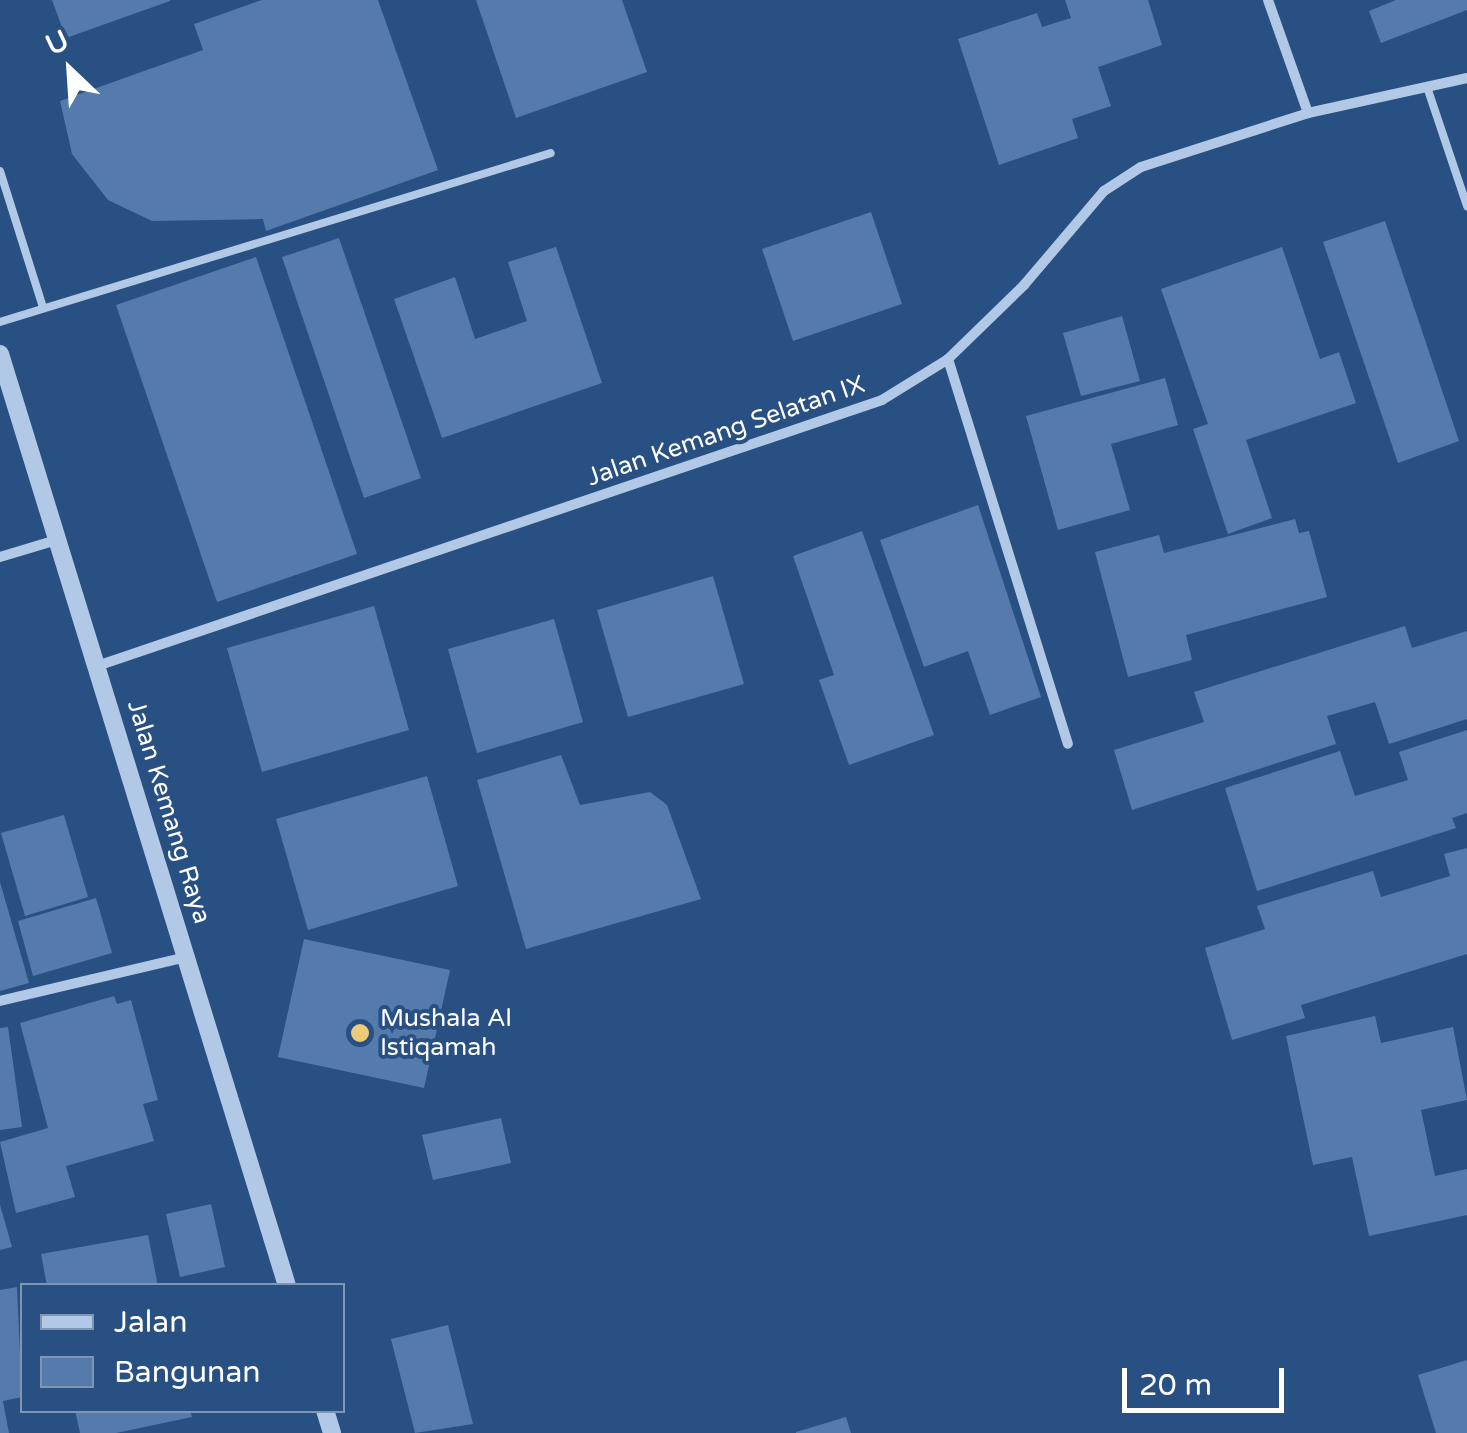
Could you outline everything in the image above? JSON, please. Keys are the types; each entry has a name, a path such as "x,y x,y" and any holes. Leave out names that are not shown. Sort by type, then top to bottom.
{"street":[{"path":"1268,0 1308,114"},
{"name":"Jalan Kemang Selatan IX","path":"100,665 882,400 948,359 1024,285 1104,191 1141,167 1308,114 1467,78"},
{"name":"Jalan Kemang Raya","path":"0,354 100,665 286,1283"},
{"path":"948,359 1068,744"},
{"path":"0,557 60,540"},
{"path":"0,1001 186,957"}],"lane":[{"path":"1428,87 1467,206"},
{"path":"0,322 551,152"},
{"path":"0,171 43,307"}],"building":[{"path":"52,0 170,0 170,1 66,38"},
{"path":"262,0 378,0 438,170 266,231 263,219 152,221 108,200 72,154 60,101 203,50 194,24"},
{"path":"476,0 622,0 647,72 516,118"},
{"path":"1065,0 1148,0 1162,45 1098,67 1111,106 1072,119 1078,138 999,165 958,39 1037,13 1042,27 1071,18"},
{"path":"1396,0 1467,0 1467,10 1381,43 1369,11"},
{"path":"871,212 902,304 793,341 762,249"},
{"path":"1385,221 1459,441 1398,463 1323,242"},
{"path":"339,238 421,478 364,498 282,257"},
{"path":"556,247 602,383 442,438 394,299 455,277 475,339 527,321 508,262"},
{"path":"1282,247 1320,359 1339,352 1356,403 1246,440 1272,518 1228,534 1193,429 1208,424 1161,289"},
{"path":"256,257 357,554 217,602 116,305"},
{"path":"1122,316 1140,381 1081,396 1063,333"},
{"path":"1165,378 1178,425 1111,444 1130,510 1058,530 1026,416"},
{"path":"978,505 1041,697 990,715 968,651 924,667 880,540"},
{"path":"1295,519 1299,533 1309,531 1327,597 1186,635 1192,660 1128,677 1095,552 1159,535 1164,553"},
{"path":"862,531 934,735 849,765 819,680 834,675 793,556"},
{"path":"713,576 744,684 628,717 597,610"},
{"path":"374,606 409,730 262,772 227,648"},
{"path":"554,619 583,722 477,753 448,649"},
{"path":"1405,626 1412,648 1467,631 1467,719 1389,744 1375,702 1327,716 1336,744 1132,810 1114,750 1204,722 1194,692"},
{"path":"1467,730 1467,813 1452,818 1456,828 1257,891 1225,788 1340,751 1355,796 1408,780 1399,752"},
{"path":"561,755 580,805 650,792 667,805 701,899 526,949 477,780"},
{"path":"427,776 458,886 308,930 276,819"},
{"path":"64,815 88,897 25,916 1,833"},
{"path":"1467,848 1467,954 1301,1005 1305,1018 1232,1040 1205,948 1265,929 1257,906 1373,871 1381,897 1450,876 1444,854"},
{"path":"0,882 29,983 0,991"},
{"path":"96,898 112,953 33,976 18,921"},
{"name":"Mushala Al Istiqamah","path":"304,939 450,970 424,1088 278,1057"},
{"path":"114,996 117,1004 131,1000 158,1100 143,1104 154,1141 66,1166 75,1197 16,1213 0,1142 48,1128 20,1023"},
{"path":"1375,1016 1381,1043 1453,1027 1467,1100 1421,1110 1435,1176 1467,1169 1467,1215 1369,1236 1352,1157 1313,1165 1286,1036"},
{"path":"8,1027 22,1127 0,1130 0,1028"},
{"path":"501,1118 511,1163 433,1180 422,1135"},
{"path":"211,1204 225,1267 180,1277 166,1214"},
{"path":"0,1205 12,1247 0,1250"},
{"path":"148,1235 157,1283 46,1283 41,1254"},
{"path":"17,1287 20,1397 3,1401 9,1433 0,1433 0,1290"},
{"path":"448,1325 473,1424 415,1433 391,1339"},
{"path":"1467,1360 1467,1433 1436,1433 1418,1375"},
{"path":"76,1413 191,1413 192,1417 116,1433 80,1433"},
{"path":"846,1417 851,1433 796,1433 796,1432"}],"place":[{"name":"Mushala Al Istiqamah","path":"360,1033"}]}
